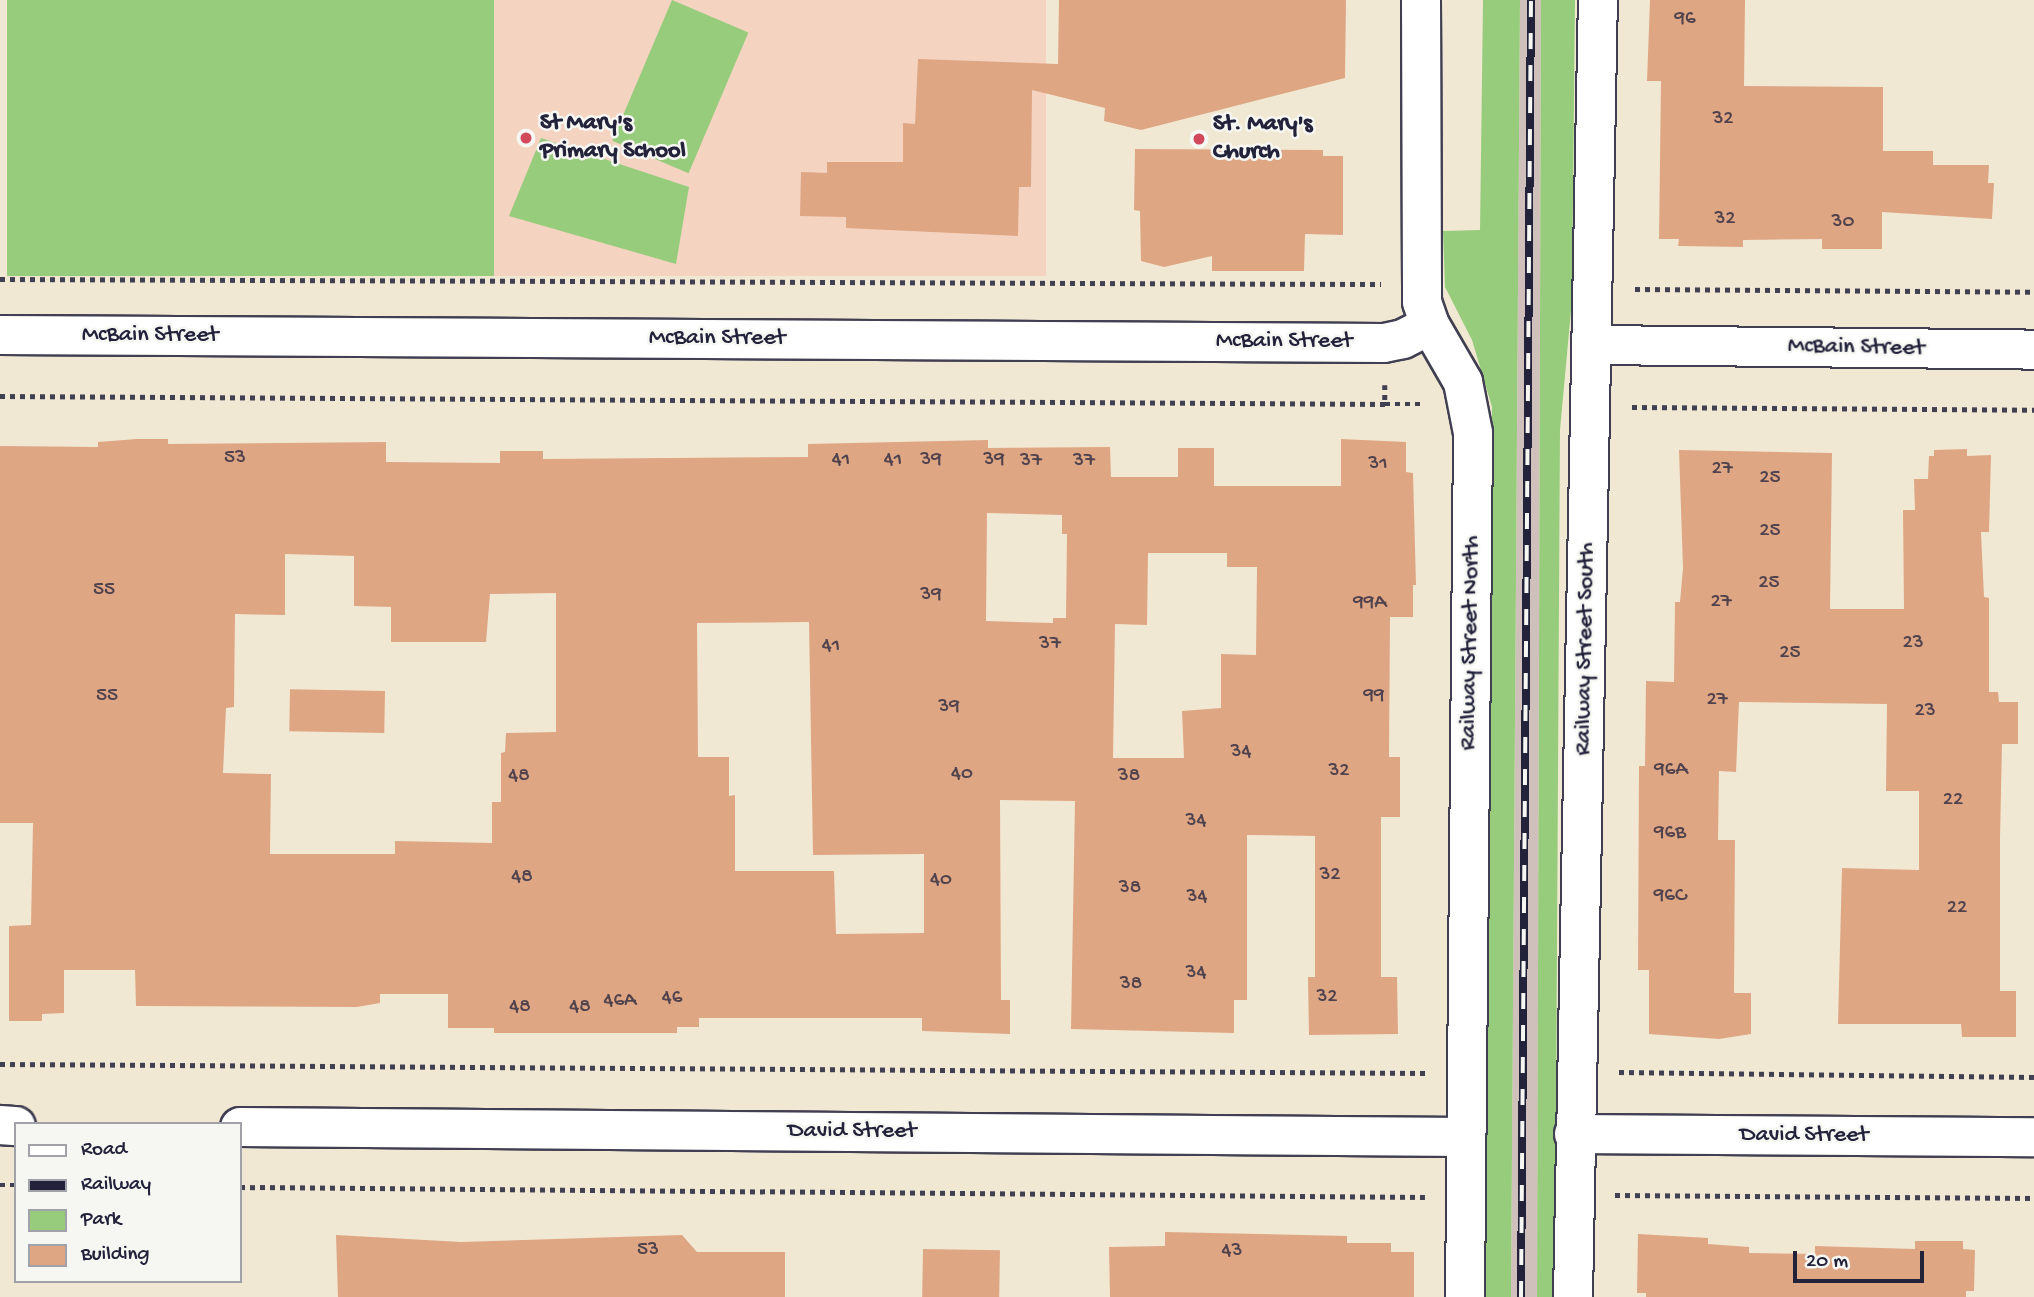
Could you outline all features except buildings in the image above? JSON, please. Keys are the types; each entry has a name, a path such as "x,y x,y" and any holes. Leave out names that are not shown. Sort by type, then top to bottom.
{"street":[{"name":"Railway Street North","path":"1421,0 1420,275 1430,325 1463,382 1473,433 1447,1137 1465,1297"},
{"name":"Railway Street South","path":"1573,1297 1574,1134 1594,345 1598,0"},
{"name":"McBain Street","path":"0,335 1384,343 1430,325"},
{"name":"McBain Street","path":"1594,345 2034,350"},
{"name":"David Street","path":"242,1127 1447,1137"},
{"name":"David Street","path":"1574,1134 2034,1137"}],"path":[{"path":"1385,271 1385,404"},
{"path":"0,279 1385,284"},
{"path":"1620,289 2034,292"},
{"path":"0,396 1425,404 1430,410"},
{"path":"1619,407 2034,410"},
{"path":"1429,1209 1429,1197 1447,1137 1430,1073 1430,1059"},
{"path":"0,1064 1430,1073"},
{"path":"1615,1072 2034,1077"},
{"path":"242,1187 1429,1197"},
{"path":"1612,1195 2034,1198"}],"shaded area":[{"name":"St Mary's Primary School","path":"7,0 1046,0 1046,276 7,276"},
{"path":"1520,0 1541,0 1537,1297 1511,1297"}],"green space":[{"path":"7,0 494,0 494,276 7,276"},
{"path":"672,0 748,32 689,173 612,141"},
{"path":"1483,0 1520,0 1511,1297 1484,1297 1492,407 1472,340 1445,287 1443,231 1480,230"},
{"path":"1541,0 1575,0 1572,300 1560,430 1555,1297 1537,1297"},
{"path":"541,138 689,187 676,264 509,216"}],"railway":[{"path":"1521,1297 1531,0"}],"place":[{"name":"St Mary's Primary School","path":"526,138"},
{"name":"St. Mary's Church","path":"1199,139"}]}
